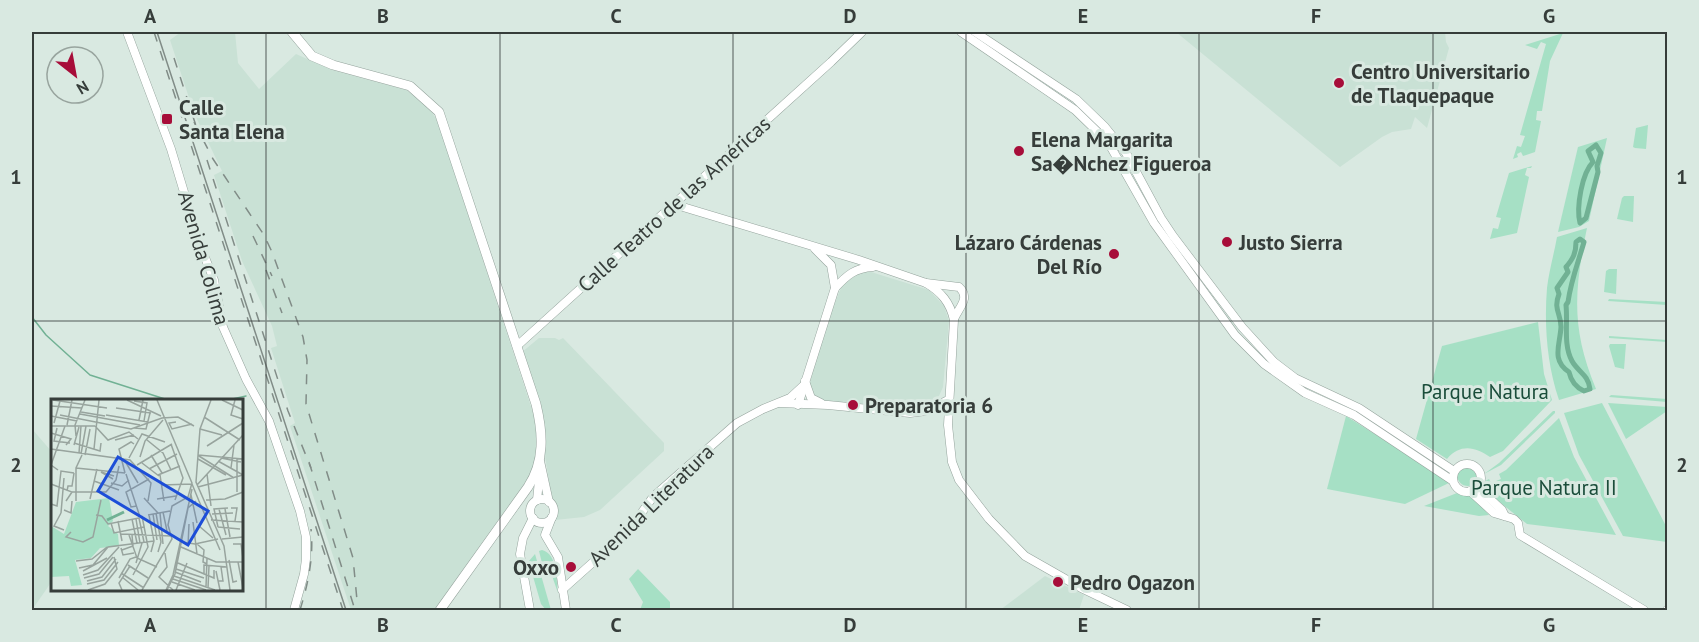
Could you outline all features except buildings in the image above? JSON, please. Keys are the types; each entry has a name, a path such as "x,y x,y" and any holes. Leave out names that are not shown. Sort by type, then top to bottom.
{"main road":[{"path":"292,32 312,56 333,65 410,86 439,112 540,422 540,461 528,487 440,610"}],"street":[{"name":"Avenida Colima","path":"126,32 171,149 200,245 214,280 223,327 246,379 269,421 300,511 307,549 304,574 294,610"},
{"name":"Calle Teatro de las Américas","path":"517,346 831,63 861,32"},
{"path":"961,32 1075,110 1108,142 1166,241 1235,335 1264,364 1296,388 1354,415 1409,450 1453,481 1460,490 1474,489"},
{"path":"975,32 1076,99 1105,127 1126,153 1173,236 1242,327 1274,362 1295,378 1357,407 1412,441 1454,471"},
{"path":"673,204 841,255 859,264 878,266 926,283 959,287 964,293 963,303 954,320 948,400 948,443 959,480 967,493 1008,541 1025,556 1083,589 1127,610"},
{"path":"813,247 839,275 847,275"},
{"path":"835,288 832,268 834,258 841,255"},
{"path":"798,405 835,288 859,264"},
{"path":"926,283 956,307 963,303"},
{"path":"949,286 945,291 954,320"},
{"path":"804,384 811,398 828,405"},
{"name":"Avenida Literatura","path":"562,590 629,530 653,497 737,423 790,398 804,384"},
{"path":"778,403 910,413 926,411 948,400"},
{"path":"1409,450 1412,441"},
{"path":"531,610 520,554 521,545 533,518 531,507 537,500 540,461"},
{"path":"540,461 549,502 554,510 545,533 558,557 566,610"},
{"path":"1453,481 1454,471 1467,463 1477,467 1481,476 1474,489"},
{"path":"1474,489 1494,513 1514,519 1518,523 1520,535 1644,610"},
{"path":"537,500 544,499 549,502"},
{"path":"533,518 542,523 552,517"}],"shaded area":[{"path":"181,32 235,32 238,63 259,89 296,54 332,70 406,90 427,105 437,120 535,419 538,439 536,462 527,480 434,610 351,610 290,426 295,423 271,348 277,346 272,326 242,261 214,175 222,171 194,113 170,40"},
{"name":"Centro Universitario de Tlaquepaque","path":"1176,32 1445,32 1449,48 1427,128 1415,117 1411,129 1392,132 1382,137 1340,167"},
{"path":"861,272 871,272 929,290 944,306 949,321 943,387 939,396 927,406 822,401 817,400 812,394 810,383 813,369 832,310 843,283"},
{"path":"539,338 559,340 563,338 664,443 664,451 600,510 584,517 555,520 544,449 521,353"},
{"path":"32,429 51,451 51,582 32,610"},
{"path":"1045,576 1084,595 1079,610 1000,610"}],"green space":[{"path":"1563,33 1550,61 1542,111 1537,111 1536,120 1541,121 1535,152 1523,156 1521,152 1513,159 1517,146 1521,147 1525,136 1520,135 1546,44 1541,42 1537,49 1525,45"},
{"path":"1648,125 1646,149 1633,147 1636,128"},
{"path":"1607,138 1589,221 1579,227 1558,232 1578,147"},
{"path":"1532,166 1527,168 1525,175 1529,177 1517,233 1490,239 1493,228 1498,229 1501,218 1496,217 1509,173"},
{"path":"1624,196 1634,196 1633,222 1617,219"},
{"path":"1587,228 1579,271 1577,310 1582,347 1596,389 1559,400 1547,345 1548,282 1557,237"},
{"path":"1617,269 1616,294 1604,292 1606,271"},
{"path":"1609,299 1667,302 1667,305 1608,301"},
{"name":"Parque Natura","path":"1538,322 1544,374 1552,400 1503,451 1490,457 1468,448 1457,451 1447,459 1416,439 1442,346"},
{"path":"1609,336 1667,340 1667,342 1609,338"},
{"path":"1610,344 1626,344 1624,369 1615,367"},
{"path":"1611,395 1667,399 1667,402 1609,397"},
{"path":"1602,403 1667,528 1667,542 1623,536 1579,455 1564,413"},
{"path":"1608,403 1667,407 1667,411 1626,439"},
{"path":"1553,411 1555,413 1501,465 1484,474 1499,463"},
{"path":"1346,416 1451,482 1405,504 1327,489"},
{"name":"Parque Natura II","path":"1559,418 1574,457 1616,535 1527,524 1492,496 1484,485 1489,479 1491,483 1501,479 1499,474 1506,470"},
{"path":"1468,464 1476,467 1479,475 1476,483 1468,486 1460,483 1457,475 1460,467"},
{"path":"1457,493 1470,494 1489,515 1479,516 1424,506"},
{"path":"542,550 551,556 554,562 558,593 550,570 543,567 539,551"},
{"path":"535,554 551,610 546,610 541,604 530,566 529,561"},
{"path":"638,569 670,602 670,610 640,610 643,602 629,579"}],"waterway":[{"path":"1596,145 1601,153 1597,166 1598,172 1586,218 1580,223 1581,191 1586,174 1593,162 1588,151 1596,145"},
{"path":"1580,239 1584,242 1566,305 1566,334 1572,361 1589,384 1590,389 1584,391 1574,383 1558,357 1561,327 1557,308 1559,294 1557,288 1568,272 1566,267 1574,256 1576,242 1580,239"},
{"path":"32,317 46,335 90,375 165,399"},
{"path":"232,399 246,396"}],"tram line":[{"path":"157,32 346,610"}],"railway":[{"path":"154,32 343,610"},
{"path":"174,58 197,129"},
{"path":"194,122 213,159 264,235 303,337 307,360 306,404 353,558 357,600"},
{"path":"207,160 288,411 311,468"},
{"path":"253,236 272,276"},
{"path":"266,270 282,313"},
{"path":"309,462 355,610"},
{"path":"300,610 310,570 311,529"}],"place":[{"name":"Centro Universitario de Tlaquepaque","path":"1339,83"},
{"name":"Calle Santa Elena","path":"167,119"},
{"name":"Elena Margarita Sa�Nchez Figueroa","path":"1019,151"},
{"name":"Justo Sierra","path":"1227,242"},
{"name":"Lázaro Cárdenas Del Río","path":"1114,254"},
{"name":"Preparatoria 6","path":"853,405"},
{"name":"Oxxo","path":"571,567"},
{"name":"Pedro Ogazon","path":"1058,582"}]}
